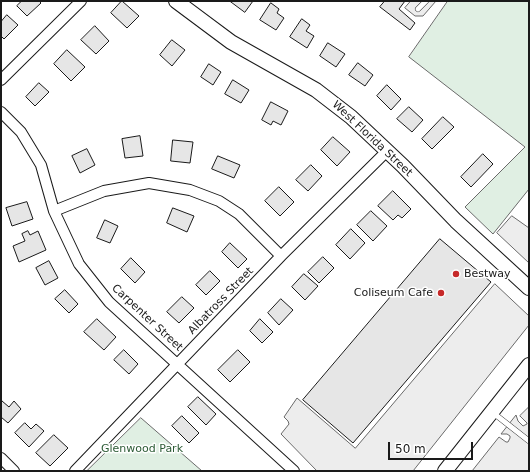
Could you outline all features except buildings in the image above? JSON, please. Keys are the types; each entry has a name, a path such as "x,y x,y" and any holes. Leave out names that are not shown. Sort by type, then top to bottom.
{"main road":[{"name":"West Florida Street","path":"176,1 231,42 316,90 351,117 388,151 456,221 529,288"},
{"path":"445,471 529,365"}],"street":[{"path":"1,80 81,1"},
{"name":"Carpenter Street","path":"1,112 21,132 41,165 54,211 79,264 109,302 294,471"},
{"name":"Albatross Street","path":"75,471 281,256 388,151"},
{"path":"54,211 104,191 149,184 190,190 218,201 239,214 281,256"},
{"path":"1,458 14,471"}],"lane":[{"path":"418,10 426,1"},
{"path":"492,411 529,441"}],"green space":[{"path":"448,1 529,1 529,189 493,234 465,207 525,147 409,57"},
{"name":"Glenwood Park","path":"141,418 202,471 87,471"}],"shaded area":[{"path":"411,1 436,1 423,16 415,16 405,8"},
{"path":"512,216 529,228 529,263 497,233"},
{"path":"495,284 529,316 529,325 413,471 317,471 281,434 289,424 284,417 297,398 355,448"},
{"path":"529,407 529,471 472,471 499,437 508,442 510,436 507,434 501,434 516,415 518,421 523,426 527,424 520,416"}],"place":[{"name":"Bestway","path":"456,274"},
{"name":"Coliseum Cafe","path":"441,293"}]}
